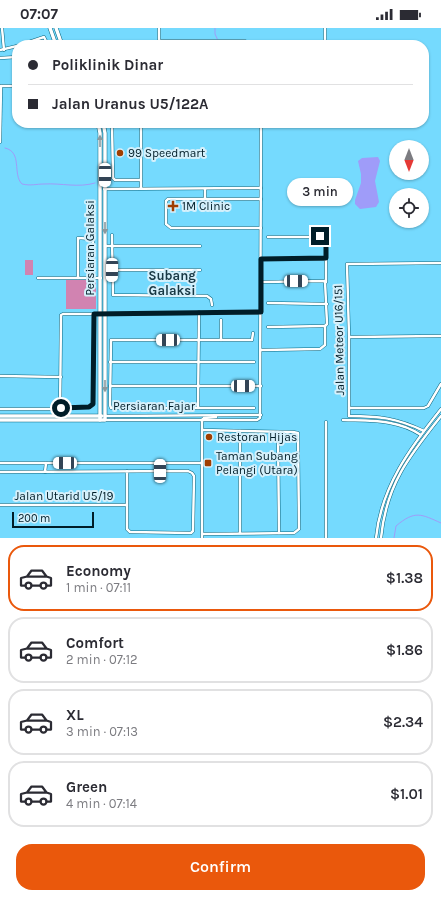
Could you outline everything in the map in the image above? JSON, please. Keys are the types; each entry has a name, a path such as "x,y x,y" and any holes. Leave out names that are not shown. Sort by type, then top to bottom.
{"main road":[{"path":"50,28 54,40"},
{"path":"56,28 60,40"},
{"name":"Persiaran Galaksi","path":"98,128 100,189 100,418"},
{"name":"Persiaran Galaksi","path":"104,128 105,418"},
{"name":"Persiaran Fajar","path":"0,416 100,418"},
{"name":"Persiaran Fajar","path":"0,420 105,418"}],"street":[{"path":"2,28 4,50"},
{"path":"159,28 159,40"},
{"path":"325,28 325,40"},
{"path":"35,40 44,37 46,40"},
{"path":"0,50 12,48"},
{"path":"0,58 12,58"},
{"path":"0,142 0,86 12,86"},
{"path":"112,128 113,176 115,180 141,180"},
{"path":"141,128 141,188"},
{"path":"261,128 261,415"},
{"path":"100,189 261,188"},
{"path":"205,189 205,199"},
{"path":"261,199 168,199 166,201 166,224 171,228 261,228"},
{"path":"112,234 113,295 208,296 211,298 212,305"},
{"path":"261,350 320,350 324,347 325,326 327,324 326,241 323,237 268,237"},
{"path":"78,278 78,238 93,239 93,278"},
{"path":"105,246 200,246"},
{"path":"261,259 326,258"},
{"name":"Jalan Meteor U16/151","path":"424,431 396,420 371,416 349,416 347,264 441,263"},
{"path":"112,270 200,270"},
{"path":"38,278 105,278"},
{"path":"261,282 326,282"},
{"path":"268,303 327,304"},
{"path":"198,408 199,312"},
{"path":"60,416 61,315 261,312"},
{"path":"0,409 89,407 93,404 94,314"},
{"path":"221,320 221,340"},
{"path":"268,327 325,326"},
{"path":"253,333 252,340 110,341 110,386 112,408 254,408"},
{"path":"349,337 441,336"},
{"path":"110,362 254,362"},
{"path":"0,376 61,377"},
{"path":"349,408 424,408 428,406 441,384"},
{"path":"110,386 261,386"},
{"path":"376,538 380,514 391,482 405,457 441,409"},
{"name":"Persiaran Fajar","path":"105,418 261,415"},
{"name":"Persiaran Fajar","path":"105,418 257,420 261,415"},
{"path":"170,416 197,417 202,420"},
{"path":"202,420 204,418 232,416"},
{"path":"381,538 392,490 399,474 412,452 441,416"},
{"path":"202,420 202,538"},
{"path":"343,420 392,422 413,430 421,435"},
{"path":"326,422 326,538"},
{"path":"202,430 297,432 299,529 294,533 202,534"},
{"path":"240,431 240,533"},
{"path":"278,431 279,533"},
{"path":"0,463 202,463"},
{"path":"45,472 46,463"},
{"path":"160,463 160,471"},
{"path":"0,472 127,471 188,471 192,472 194,476 194,530 191,533 130,532 127,529 127,471"},
{"name":"Jalan Utarid U5/19","path":"0,505 127,505"}],"shaded area":[{"path":"378,157 380,161 375,181 379,202 376,207 360,209 355,204 361,183 361,174 358,161 362,158"},
{"path":"25,260 33,260 33,275 25,275"},
{"path":"66,280 96,280 96,309 66,309"}],"waterway":[{"path":"215,28 215,34 218,40"},
{"path":"5,148 14,154 19,180 22,184 76,185 95,183"},
{"path":"394,538 396,526 413,516 418,515 428,517 441,523"}],"place":[{"name":"99 Speedmart","path":"120,153"},
{"name":"1M Clinic","path":"173,206"},
{"name":"Restoran Hijas","path":"209,437"},
{"name":"Taman Subang Pelangi (Utara)","path":"208,463"}],"district":[{"name":"Subang Galaksi","path":"172,282"}],"route":[{"path":"61,408 89,407 93,404 94,314 140,312 261,312 261,259 326,258 326,241 320,236"}]}
